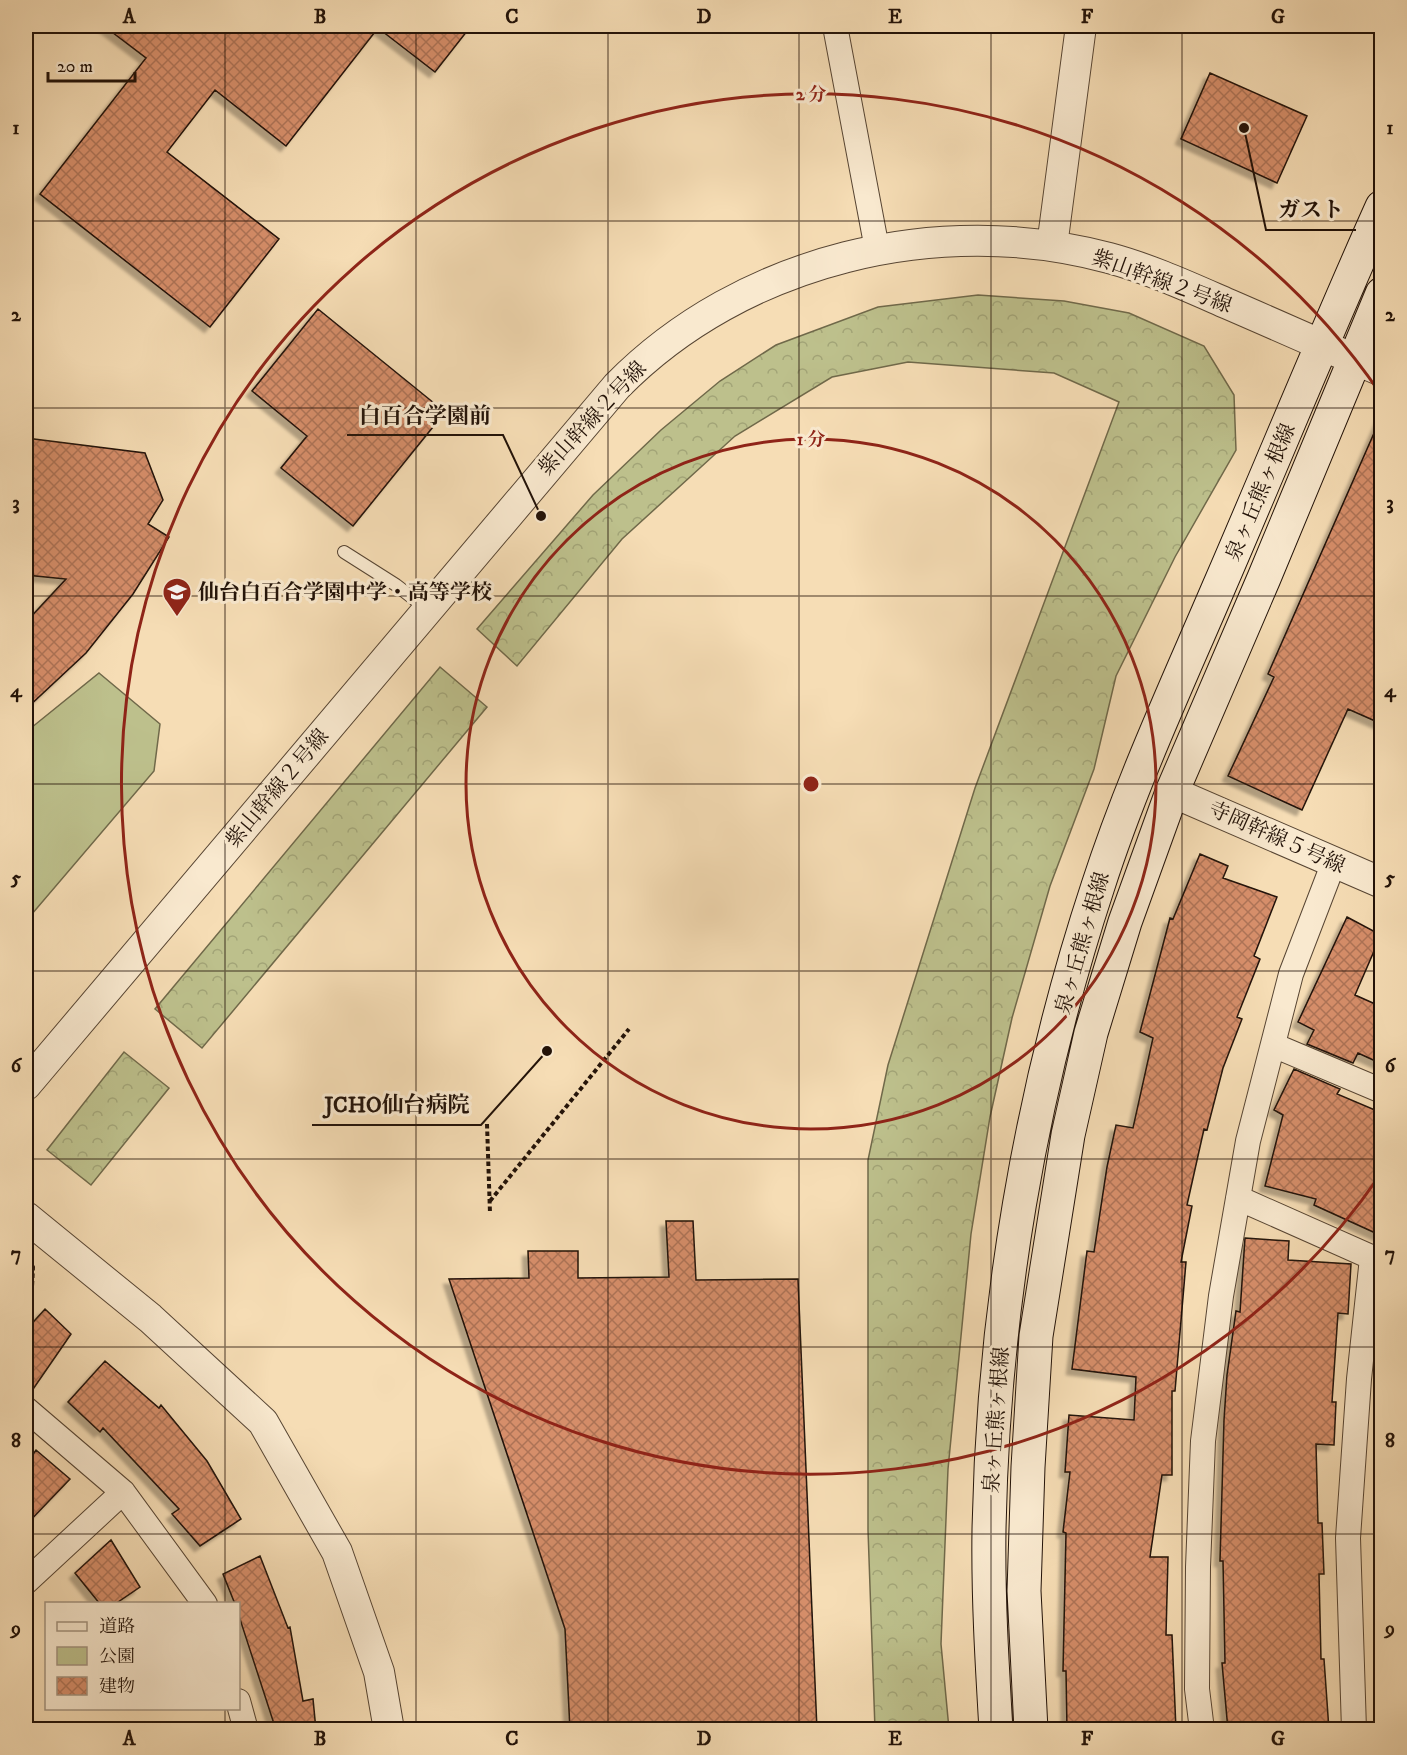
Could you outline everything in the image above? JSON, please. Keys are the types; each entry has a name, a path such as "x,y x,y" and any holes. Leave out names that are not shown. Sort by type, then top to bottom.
{"main road":[{"name":"泉ヶ丘熊ヶ根線","path":"996,1730 990,1638 989,1532 993,1421 1008,1276 1032,1143 1059,1020 1097,886 1133,786 1382,207"},
{"name":"泉ヶ丘熊ヶ根線","path":"1030,1730 1024,1591 1028,1467 1036,1336 1068,1135 1090,1033 1125,922 1172,792 1369,366 1382,294"}],"street":[{"path":"835,26 876,249"},
{"path":"1052,246 1081,26"},
{"name":"紫山幹線２号線","path":"26,1085 555,457 632,370 689,325 759,287 820,265 876,249 937,241 1052,246 1109,258 1172,280 1369,366"},
{"name":"寺岡幹線５号線","path":"1172,792 1382,883"},
{"path":"1202,1730 1197,1689 1203,1441 1221,1296 1248,1141 1291,975 1334,862"},
{"path":"1273,1045 1382,1091"},
{"path":"1238,1198 1377,1260 1359,1378 1348,1538 1354,1730"},
{"path":"26,1217 150,1318 263,1422 337,1552 379,1672 389,1730"},
{"path":"26,1409 123,1492 204,1602"},
{"path":"26,1582 123,1492"},
{"path":"240,1708 246,1729"}],"lane":[{"path":"344,552 396,585 427,609"}],"path":[{"path":"490,1201 629,1029"},
{"path":"487,1124 490,1213"},
{"path":"26,1262 33,1267 32,1287 26,1296"}],"green space":[{"path":"978,295 1064,301 1129,313 1204,346 1234,395 1236,450 1175,557 1116,676 1094,769 1050,886 1012,1018 990,1117 971,1234 948,1469 941,1644 949,1729 875,1729 868,1530 868,1160 888,1065 975,788 1119,402 1054,373 908,362 832,377 735,436 622,539 517,666 477,629 593,495 661,430 720,381 776,345 878,307"},
{"path":"440,667 487,707 202,1048 155,1009"},
{"path":"99,673 160,724 154,771 26,921 26,732"},
{"path":"124,1052 169,1088 91,1185 47,1150"}],"building":[{"path":"104,26 471,26 435,72 378,28 286,146 215,90 167,152 279,239 210,327 40,194 146,58"},
{"path":"1210,73 1307,116 1277,183 1181,139"},
{"path":"318,309 445,412 353,526 281,468 307,436 252,391"},
{"path":"1382,415 1382,724 1348,709 1302,810 1228,776 1274,677 1268,674"},
{"path":"26,438 145,453 163,500 148,524 169,537 133,594 86,653 26,709 26,622 66,579 26,575"},
{"path":"1200,854 1228,866 1223,878 1277,897 1254,956 1260,959 1237,1017 1242,1019 1223,1068 1207,1130 1204,1129 1187,1205 1192,1206 1181,1262 1186,1262 1175,1391 1172,1391 1172,1475 1162,1475 1150,1557 1168,1557 1166,1635 1172,1635 1176,1730 1067,1730 1066,1671 1063,1671 1066,1533 1063,1532 1070,1472 1065,1472 1069,1415 1134,1420 1136,1377 1072,1369 1087,1251 1094,1252 1116,1125 1133,1128 1153,1038 1140,1032 1170,918 1173,919"},
{"path":"1347,917 1381,935 1355,995 1382,1007 1382,1064 1358,1053 1353,1063 1307,1044 1314,1030 1298,1022"},
{"path":"1294,1069 1340,1089 1337,1094 1382,1113 1382,1236 1314,1205 1316,1199 1265,1186 1283,1115 1274,1110"},
{"path":"666,1221 693,1221 696,1280 798,1279 817,1730 570,1730 565,1629 449,1279 529,1278 528,1251 578,1251 578,1278 669,1277"},
{"path":"1245,1238 1289,1241 1288,1260 1351,1264 1348,1314 1338,1313 1332,1402 1336,1402 1334,1445 1316,1444 1318,1523 1322,1523 1324,1574 1319,1574 1321,1659 1324,1659 1329,1730 1228,1730 1222,1663 1225,1663 1223,1561 1220,1561 1224,1420 1227,1375 1236,1311 1240,1312"},
{"path":"45,1309 71,1334 29,1395 26,1395 26,1330"},
{"path":"105,1361 159,1408 161,1405 207,1461 241,1519 200,1546 172,1514 179,1509 103,1428 100,1432 68,1402"},
{"path":"36,1450 70,1479 26,1525 26,1464"},
{"path":"111,1540 140,1587 118,1602 98,1602 75,1573"},
{"path":"260,1556 288,1628 290,1627 303,1701 313,1699 316,1730 276,1730 240,1619 240,1602 234,1602 223,1574"}],"place":[{"name":"ガスト","path":"1244,128"},
{"name":"白百合学園前","path":"541,516"},
{"name":"仙台白百合学園中学・高等学校","path":"177,618"},
{"name":"JCHO仙台病院","path":"547,1051"}]}
